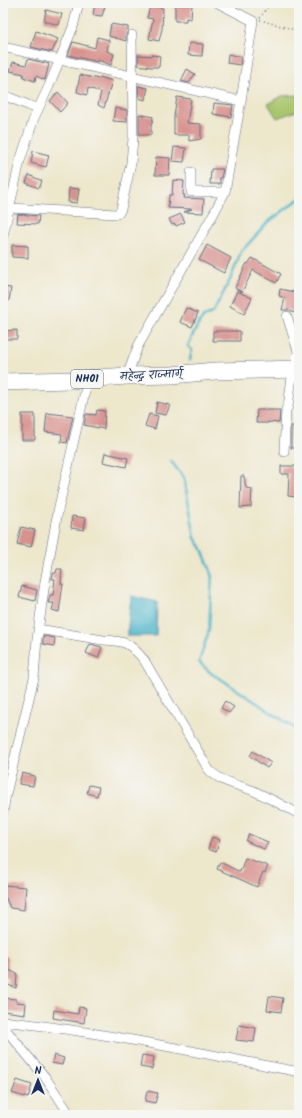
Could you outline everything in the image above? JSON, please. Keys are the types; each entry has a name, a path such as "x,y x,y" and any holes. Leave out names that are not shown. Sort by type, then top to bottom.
{"highway":[{"name":"महेन्द्र राज्मार्ग्","path":"3,382 172,375 215,371 296,369"}],"street":[{"path":"3,236 20,161 34,118 73,27 79,3"},
{"path":"127,376 138,346 214,214 225,192 253,20 218,3"},
{"path":"10,208 119,213 131,163 133,138 132,35"},
{"path":"3,47 241,101"},
{"path":"3,95 38,109"},
{"path":"191,172 191,192 225,192"},
{"path":"284,452 286,409 288,407 296,369 298,351 287,316"},
{"path":"3,812 34,678 38,629 45,582 58,510 88,378"},
{"path":"38,629 104,640 114,640 127,644 135,649 144,660 209,770 213,774 228,782 254,792 299,814"},
{"path":"3,1021 42,1025 143,1042 299,1072"},
{"path":"3,1026 45,1077 70,1115"}],"path":[{"path":"270,3 259,19 299,31"}],"green space":[{"path":"299,95 299,110 277,118 268,104 282,96"}],"water":[{"path":"131,596 157,602 156,636 127,636"}],"building":[{"path":"95,3 106,3 102,16 93,15"},
{"path":"175,5 192,5 191,19 186,18 186,21 175,21"},
{"path":"150,6 163,8 162,29 159,41 149,39 153,19 147,18"},
{"path":"46,10 62,14 59,25 44,21"},
{"path":"111,24 128,27 126,41 109,36"},
{"path":"36,31 58,39 52,52 31,47"},
{"path":"97,37 109,40 107,51 114,54 111,65 98,60 98,62 68,55 73,42 95,48"},
{"path":"189,43 203,44 202,56 188,55"},
{"path":"228,54 241,57 240,65 227,63"},
{"path":"138,55 160,56 159,67 138,65"},
{"path":"28,59 49,64 45,80 36,76 35,81 23,77 24,74 10,71 13,62 26,65"},
{"path":"187,69 195,74 189,83 181,81"},
{"path":"80,75 99,79 100,77 112,81 104,108 98,105 101,92 88,88 87,95 77,92"},
{"path":"138,86 148,88 145,100 139,98"},
{"path":"58,92 68,103 60,112 50,101"},
{"path":"177,97 191,99 187,123 201,124 201,139 189,141 189,135 174,135 174,116"},
{"path":"214,103 233,105 231,117 213,114"},
{"path":"115,108 127,110 127,122 113,121"},
{"path":"139,114 153,117 151,124 151,135 139,135"},
{"path":"174,147 186,148 184,162 172,161"},
{"path":"33,151 49,155 46,167 31,163"},
{"path":"156,157 170,158 169,175 155,175"},
{"path":"211,169 223,169 220,184 210,184"},
{"path":"29,175 42,181 39,188 26,183"},
{"path":"173,180 184,181 184,198 204,199 203,213 184,212 192,209 168,208 169,195 172,195"},
{"path":"69,188 79,189 77,203 68,202"},
{"path":"18,214 39,216 38,224 17,223"},
{"path":"181,214 185,222 176,226 175,224 172,225 169,219"},
{"path":"12,245 28,246 28,258 12,257"},
{"path":"207,245 231,258 224,273 199,260"},
{"path":"252,258 281,274 276,283 253,270 242,292 235,288 247,263 248,264"},
{"path":"3,287 11,288 9,301 3,301"},
{"path":"280,289 299,293 299,314 289,310 282,310 285,298 279,296"},
{"path":"237,291 252,298 244,314 230,306"},
{"path":"186,308 198,313 192,327 180,322"},
{"path":"17,330 17,339 3,339 3,331"},
{"path":"213,331 240,331 240,341 213,341"},
{"path":"157,402 170,405 166,415 155,413"},
{"path":"97,410 105,411 104,429 84,425 86,414 96,415"},
{"path":"257,410 280,410 279,423 256,423"},
{"path":"47,413 73,416 67,443 61,442 62,434 45,432"},
{"path":"22,414 35,414 35,440 22,440"},
{"path":"149,414 158,416 155,429 145,426"},
{"path":"291,426 299,426 299,448 291,448"},
{"path":"105,453 128,458 126,467 103,462"},
{"path":"281,466 297,466 297,497 288,496 289,474 281,474"},
{"path":"241,476 244,476 246,488 252,489 251,507 240,508"},
{"path":"72,516 86,518 84,530 71,528"},
{"path":"21,527 35,530 31,547 17,544"},
{"path":"57,569 62,569 61,584 63,584 59,612 52,610 54,603 48,603 50,595 53,595 55,579 52,579 53,573 56,573"},
{"path":"22,586 37,590 35,601 19,597"},
{"path":"43,636 55,638 54,646 43,644"},
{"path":"90,644 102,647 98,658 86,653"},
{"path":"225,701 234,707 229,713 221,708"},
{"path":"253,751 271,763 267,768 250,756"},
{"path":"22,773 35,776 33,786 19,784"},
{"path":"89,785 99,787 97,796 87,793"},
{"path":"249,834 268,842 264,849 246,841"},
{"path":"212,837 220,840 216,852 208,849"},
{"path":"245,858 268,866 265,873 263,872 257,887 217,869 220,862 240,872"},
{"path":"3,885 26,887 24,910 10,908 6,898 3,898"},
{"path":"7,956 9,970 17,974 16,988 8,985 7,977 3,976 3,957"},
{"path":"269,996 283,998 281,1012 267,1010"},
{"path":"3,998 16,999 16,1002 26,1003 25,1014 3,1011"},
{"path":"79,1007 86,1008 84,1023 53,1018 54,1010 78,1014"},
{"path":"239,1025 256,1028 254,1042 236,1040"},
{"path":"54,1055 64,1058 62,1065 52,1063"},
{"path":"142,1055 154,1057 152,1069 140,1067"},
{"path":"17,1080 32,1085 28,1098 12,1093"},
{"path":"147,1091 158,1093 155,1103 145,1101"}],"waterway":[{"path":"190,360 192,350 188,346 194,333 201,320 213,313 230,280 241,252 267,223 299,199"},
{"path":"171,461 184,478 195,538 201,547 212,574 209,630 199,662 212,674 299,731"}]}
